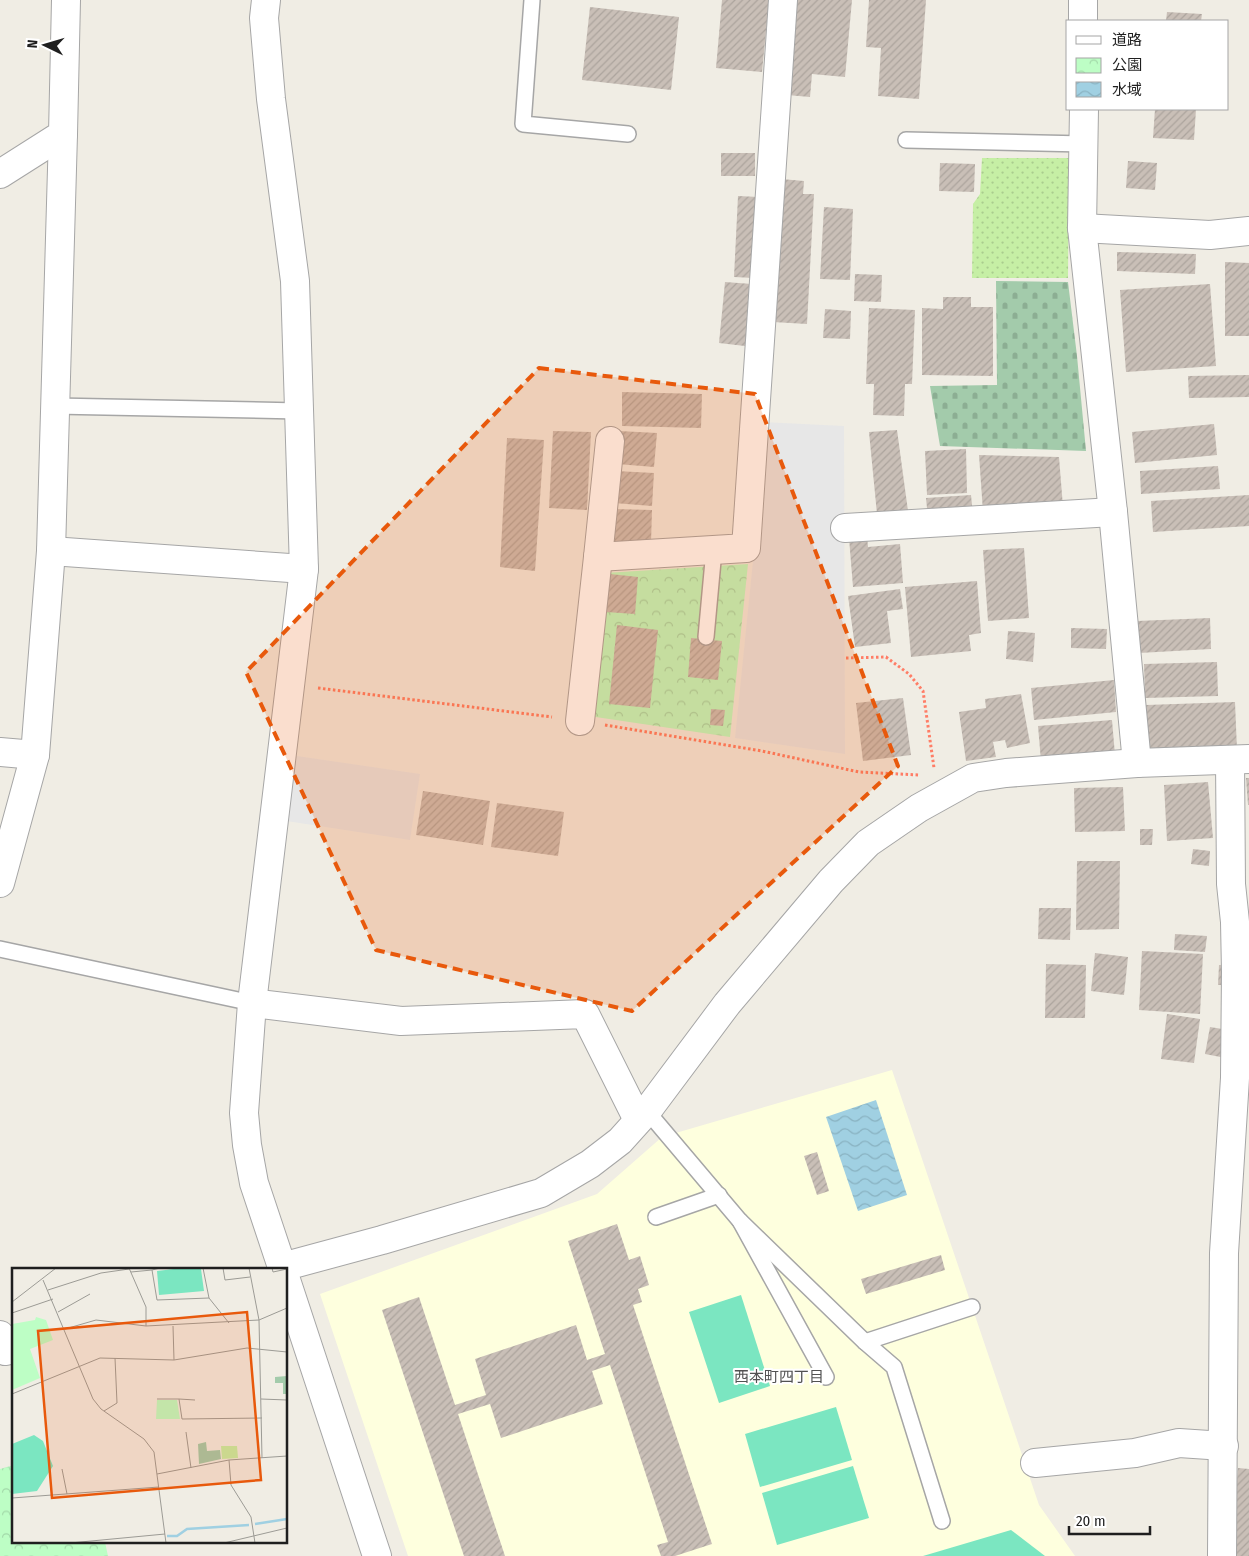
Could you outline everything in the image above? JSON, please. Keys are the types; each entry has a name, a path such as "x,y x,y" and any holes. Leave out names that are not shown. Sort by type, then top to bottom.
{"street":[{"path":"0,883 35,755 51,551 66,0"},
{"path":"266,0 264,18 272,99 283,202 295,281 304,569 252,1003 244,1113 247,1145 254,1183 280,1268"},
{"path":"598,557 746,548 783,0"},
{"path":"1083,0 1083,20"},
{"path":"1084,110 1085,144 1082,228 1113,512 1137,763"},
{"path":"0,174 63,134"},
{"path":"1082,228 1210,235 1249,231"},
{"path":"580,720 610,441"},
{"path":"845,528 1113,512"},
{"path":"51,551 304,569"},
{"path":"0,752 35,755"},
{"path":"288,1270 382,1240 541,1194 590,1164 620,1141 642,1116 728,1004 832,881 868,843 894,824 941,795 973,778 1006,773 1137,763 1240,759 1231,884 1243,973 1235,1078 1240,1136 1224,1253 1222,1556"},
{"path":"252,1003 401,1021 585,1014 642,1116"},
{"path":"288,1293 377,1556"},
{"path":"1035,1463 1135,1453 1179,1443 1224,1446"}],"lane":[{"path":"532,0 523,124 628,134"},
{"path":"906,140 1085,144"},
{"path":"56,406 299,411"},
{"path":"706,637 714,550"},
{"path":"0,949 252,1003"},
{"path":"642,1116 719,1195 740,1221 865,1342 894,1367 942,1522"},
{"path":"656,1217 719,1195"},
{"path":"740,1221 826,1377"},
{"path":"865,1342 972,1307"}],"path":[{"path":"846,658 886,658 909,674 923,691 935,776 973,778"},
{"path":"290,684 580,720 762,751 859,772 925,776"}],"highlighted area":[{"path":"539,368 755,394 898,766 632,1011 376,950 246,672"}],"shaded area":[{"path":"762,422 844,426 845,754 735,738 753,561"},
{"path":"290,755 420,774 410,840 280,820"},
{"path":"892,1070 1039,1505 1075,1556 408,1556 320,1294 597,1194 662,1137"}],"green space":[{"path":"982,158 1069,158 1068,278 972,278 973,204 980,194"},
{"path":"996,281 1068,282 1086,451 940,446 930,386 997,385"},
{"path":"748,564 730,737 589,716 605,573"},
{"path":"741,1295 770,1386 719,1403 689,1312"},
{"path":"836,1407 852,1460 760,1487 745,1434"},
{"path":"12,1466 12,1544 105,1544 108,1556 0,1556 0,1469"},
{"path":"853,1466 869,1518 777,1545 762,1493"},
{"path":"1011,1530 1045,1556 923,1556"}],"water":[{"path":"876,1100 907,1195 858,1211 826,1117"}],"building":[{"path":"722,0 769,0 762,72 716,68"},
{"path":"795,0 852,0 845,77 812,74 810,97 787,95"},
{"path":"869,0 926,0 919,99 878,96 881,48 866,47"},
{"path":"590,7 679,17 671,90 582,80"},
{"path":"1167,12 1202,14 1201,20 1166,20"},
{"path":"1155,110 1196,110 1194,140 1153,138"},
{"path":"721,153 755,153 755,176 721,176"},
{"path":"1128,161 1157,163 1155,190 1126,188"},
{"path":"940,163 975,164 974,192 939,191"},
{"path":"781,179 804,181 803,194 814,194 807,324 773,322"},
{"path":"738,196 759,197 754,278 734,277"},
{"path":"824,207 853,209 850,280 820,279"},
{"path":"1117,252 1196,254 1195,274 1117,271"},
{"path":"1225,262 1249,263 1249,336 1225,336"},
{"path":"855,274 882,275 881,302 854,301"},
{"path":"725,282 752,284 745,346 719,343"},
{"path":"1210,284 1216,366 1126,372 1120,290"},
{"path":"943,297 971,297 971,307 993,307 993,376 922,375 922,308 943,309"},
{"path":"869,308 915,310 912,384 905,384 904,416 873,415 874,384 866,384"},
{"path":"825,309 851,311 850,339 823,338"},
{"path":"1249,375 1249,397 1189,398 1188,376"},
{"path":"622,392 702,394 701,428 622,426"},
{"path":"1214,424 1217,455 1135,463 1132,432"},
{"path":"897,430 908,511 877,514 869,432"},
{"path":"553,431 591,432 587,510 549,508"},
{"path":"619,431 657,433 654,467 617,464"},
{"path":"507,438 544,440 535,571 500,567"},
{"path":"966,449 967,493 927,495 925,451"},
{"path":"979,455 1059,457 1063,507 983,512"},
{"path":"1218,466 1220,489 1141,494 1140,471"},
{"path":"616,471 654,473 652,506 614,503"},
{"path":"971,495 973,515 928,518 926,498"},
{"path":"1249,495 1249,526 1153,532 1151,501"},
{"path":"614,509 652,510 651,543 614,543"},
{"path":"867,536 868,547 900,544 903,583 853,587 849,538"},
{"path":"1024,548 1029,618 988,621 983,550"},
{"path":"610,574 638,577 635,614 606,612"},
{"path":"977,581 981,633 969,635 971,651 911,657 905,587"},
{"path":"900,589 903,609 887,611 891,643 855,647 848,596"},
{"path":"1210,618 1211,649 1139,653 1137,621"},
{"path":"617,625 658,630 650,708 609,704"},
{"path":"1071,628 1107,629 1106,649 1071,648"},
{"path":"1008,631 1035,633 1033,662 1006,659"},
{"path":"691,638 722,641 718,680 688,677"},
{"path":"1217,662 1218,696 1145,698 1144,664"},
{"path":"1114,680 1116,712 1034,720 1031,688"},
{"path":"1021,694 1030,743 1007,748 1005,740 993,742 996,757 966,761 959,712 986,708 985,699"},
{"path":"903,698 911,755 863,761 856,703"},
{"path":"1235,702 1237,750 1148,754 1146,705"},
{"path":"711,709 725,710 723,726 710,725"},
{"path":"1112,720 1115,755 1041,761 1038,726"},
{"path":"1246,778 1249,778 1249,805 1248,805"},
{"path":"1208,782 1213,838 1167,841 1164,785"},
{"path":"1123,787 1125,831 1075,832 1074,788"},
{"path":"423,791 490,801 483,845 416,835"},
{"path":"497,803 564,812 558,856 491,847"},
{"path":"1140,829 1153,829 1152,845 1140,845"},
{"path":"1193,849 1210,851 1209,866 1191,864"},
{"path":"1077,861 1120,861 1119,929 1076,930"},
{"path":"1039,908 1071,908 1070,940 1038,939"},
{"path":"1175,934 1207,936 1205,952 1174,950"},
{"path":"1142,951 1203,954 1200,1014 1139,1010"},
{"path":"1095,953 1128,957 1124,995 1091,991"},
{"path":"1046,964 1086,965 1085,1018 1045,1018"},
{"path":"1219,965 1227,965 1227,985 1218,985"},
{"path":"1167,1014 1200,1019 1194,1063 1161,1059"},
{"path":"1210,1027 1241,1032 1236,1060 1205,1054"},
{"path":"817,1152 829,1191 817,1195 804,1156"},
{"path":"617,1224 629,1260 640,1256 649,1285 638,1289 642,1302 633,1305 712,1544 675,1556 661,1556 657,1545 668,1542 610,1365 592,1371 603,1404 501,1438 490,1404 458,1414 505,1556 464,1556 382,1310 419,1297 455,1405 486,1395 475,1359 576,1325 587,1360 605,1354 568,1241"},
{"path":"941,1255 945,1270 866,1294 861,1279"},
{"path":"1238,1468 1249,1469 1249,1556 1231,1556"}],"district":[{"name":"西本町四丁目","path":"779,1377"}]}
